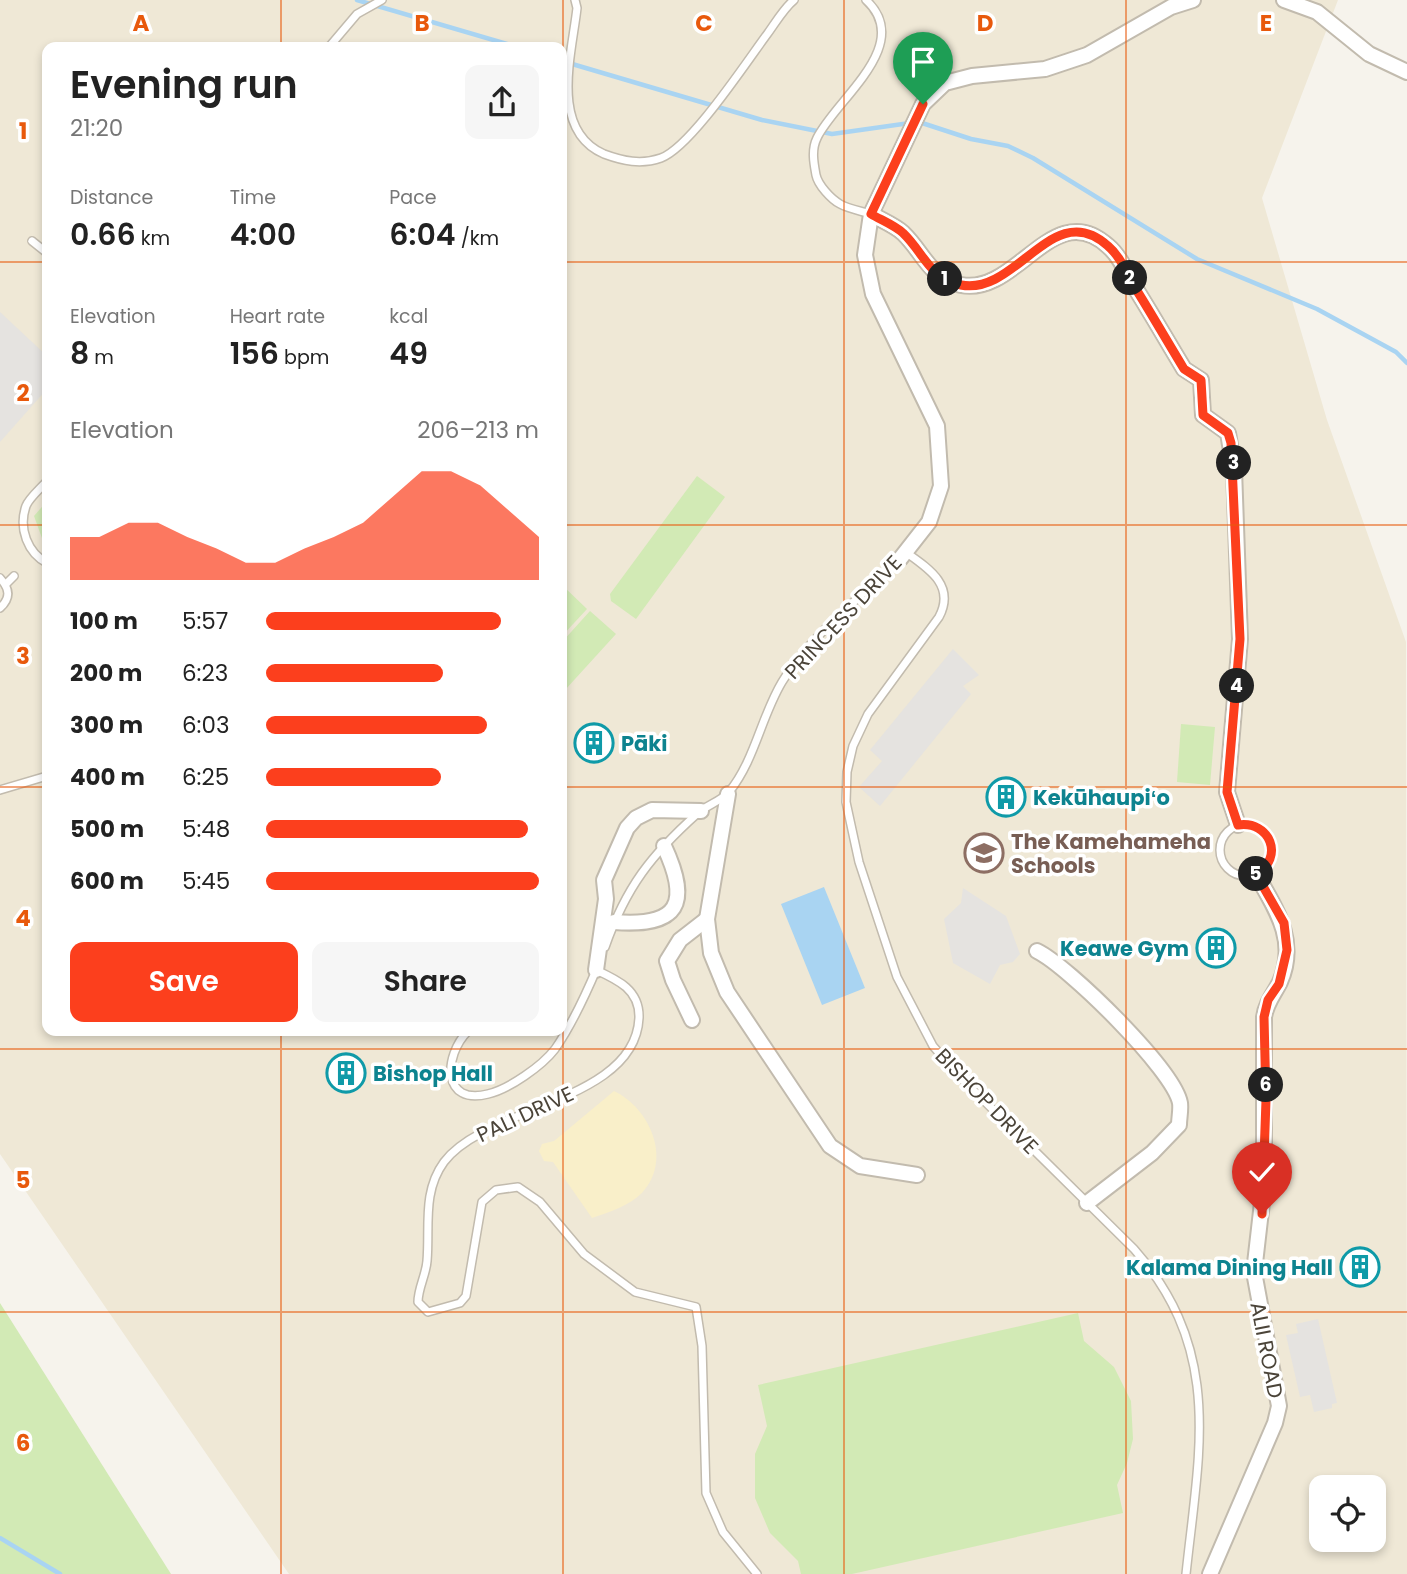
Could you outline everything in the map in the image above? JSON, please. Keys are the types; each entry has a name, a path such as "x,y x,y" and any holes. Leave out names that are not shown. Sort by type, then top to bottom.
{"street":[{"name":"PRINCESS DRIVE","path":"902,555 929,522 941,486 937,426 873,294 865,255 871,214 923,104 945,83 972,76 1056,65 1087,55 1171,7 1193,0"},
{"path":"1284,0 1318,12 1369,54 1407,72"},
{"path":"871,214 904,234 930,270 940,277 965,286 1001,278 1052,237 1075,233 1097,239 1115,253 1184,369 1201,380 1203,415 1228,433 1234,462 1240,639 1227,792 1238,825"},
{"path":"728,794 707,919 711,953 727,992 830,1146 860,1166 916,1175"},
{"path":"596,970 606,899 604,880 627,828 636,818 652,810 701,811"},
{"path":"614,922 646,924 663,919 674,906 678,889 677,874 664,846"},
{"name":"ALII ROAD","path":"1210,1574 1275,1423 1279,1406 1256,1290 1254,1262 1264,1185 1264,1017 1268,1000 1279,984 1287,950 1284,923 1256,874"},
{"path":"692,1020 667,961 680,940 707,919"},
{"path":"1037,951 1052,958 1080,982 1116,1020 1160,1071 1180,1102 1179,1125 1153,1153 1087,1203"}],"lane":[{"path":"575,0 577,8 567,99 575,127 595,150 620,160 638,163 663,158 701,124 794,0"},
{"path":"866,0 880,23 882,36 878,55 816,139 813,159 818,182 838,203 871,214"},
{"path":"333,42 357,14 381,1"},
{"path":"32,241 42,249"},
{"path":"42,487 26,505 24,528 28,548 42,560"},
{"name":"PRINCESS DRIVE","path":"567,1025 596,970 629,890 664,846 701,811 728,794 752,754 782,682 815,642 902,555"},
{"name":"BISHOP DRIVE","path":"902,555 939,580 944,595 944,607 868,714 853,747 847,772 846,802 859,862 897,977 933,1046 961,1079 1134,1249 1158,1279 1174,1307 1192,1355 1201,1416 1186,1574"},
{"path":"28,564 35,557"},
{"path":"0,608 8,601 3,581 15,576"},
{"path":"0,790 42,777"},
{"path":"1238,825 1256,825 1269,837 1272,846 1269,863 1256,874 1239,875 1232,872 1222,859 1220,850 1225,835 1238,825"},
{"name":"PALI DRIVE","path":"596,970 626,987 637,1003 638,1022 628,1049 596,1079 474,1137 443,1164 429,1202 427,1261 418,1302 428,1312 460,1304 466,1296 479,1209 487,1195 507,1186 529,1192 570,1241 635,1292 696,1307 702,1346 706,1493 723,1532 757,1574"},
{"name":"PRINCESS DRIVE","path":"464,1036 452,1053 449,1068 452,1081 462,1090 474,1095 488,1094 522,1076 554,1050 561,1036"}],"shaded area":[{"name":"The Kamehameha Schools","path":"0,0 1338,0 1262,198 1327,420 1406,642 1407,1574 289,1574 0,1154"},
{"path":"0,312 42,351 42,395 0,442"},
{"path":"953,649 979,675 963,686 971,694 880,806 859,787 882,761 870,750"},
{"path":"963,888 1006,916 1020,954 1013,962 1000,965 990,984 953,963 944,919 961,903"},
{"path":"1318,1319 1337,1403 1332,1404 1332,1408 1314,1412 1310,1395 1300,1397 1286,1335 1298,1333 1296,1324"}],"green space":[{"path":"697,476 725,497 636,619 611,601 610,594"},
{"path":"42,507 42,538 34,516"},
{"path":"567,590 587,609 567,631"},
{"path":"590,611 616,634 567,688 567,636"},
{"path":"1181,724 1215,727 1210,785 1177,782"},
{"path":"0,1303 171,1574 0,1574"},
{"path":"1078,1313 1084,1341 1114,1367 1131,1401 1133,1439 1127,1463 1117,1485 1123,1513 852,1574 801,1574 798,1561 770,1533 755,1498 755,1454 767,1426 758,1385"}],"sand":[{"path":"614,1091 638,1109 647,1122 653,1136 656,1166 651,1180 637,1198 592,1218 553,1162 544,1161 539,1151 542,1144 554,1141"}],"water":[{"path":"824,887 865,988 822,1005 781,904"}],"waterway":[{"path":"357,0 500,42"},
{"path":"567,62 762,120 832,134 910,123"},
{"path":"919,122 971,139 1008,146 1033,158 1197,259 1317,309 1396,352 1407,363"},
{"path":"0,1538 60,1574"}],"place":[{"name":"Pāki","path":"594,743"},
{"name":"Kekūhaupiʻo","path":"1006,797"},
{"name":"The Kamehameha Schools","path":"984,853"},
{"name":"Keawe Gym","path":"1216,948"},
{"name":"Bishop Hall","path":"346,1073"},
{"name":"Kalama Dining Hall","path":"1360,1267"}],"route":[{"path":"923,104 871,214 904,234 930,270 953,283 965,286 1001,278 1052,237 1075,233 1097,239 1107,245 1115,253 1184,369 1201,380 1203,415 1228,433 1234,469 1240,639 1227,792 1238,825 1256,825 1269,837 1272,855 1269,863 1256,874 1284,923 1287,950 1279,984 1268,1000 1264,1017 1266,1100 1262,1214"}]}
